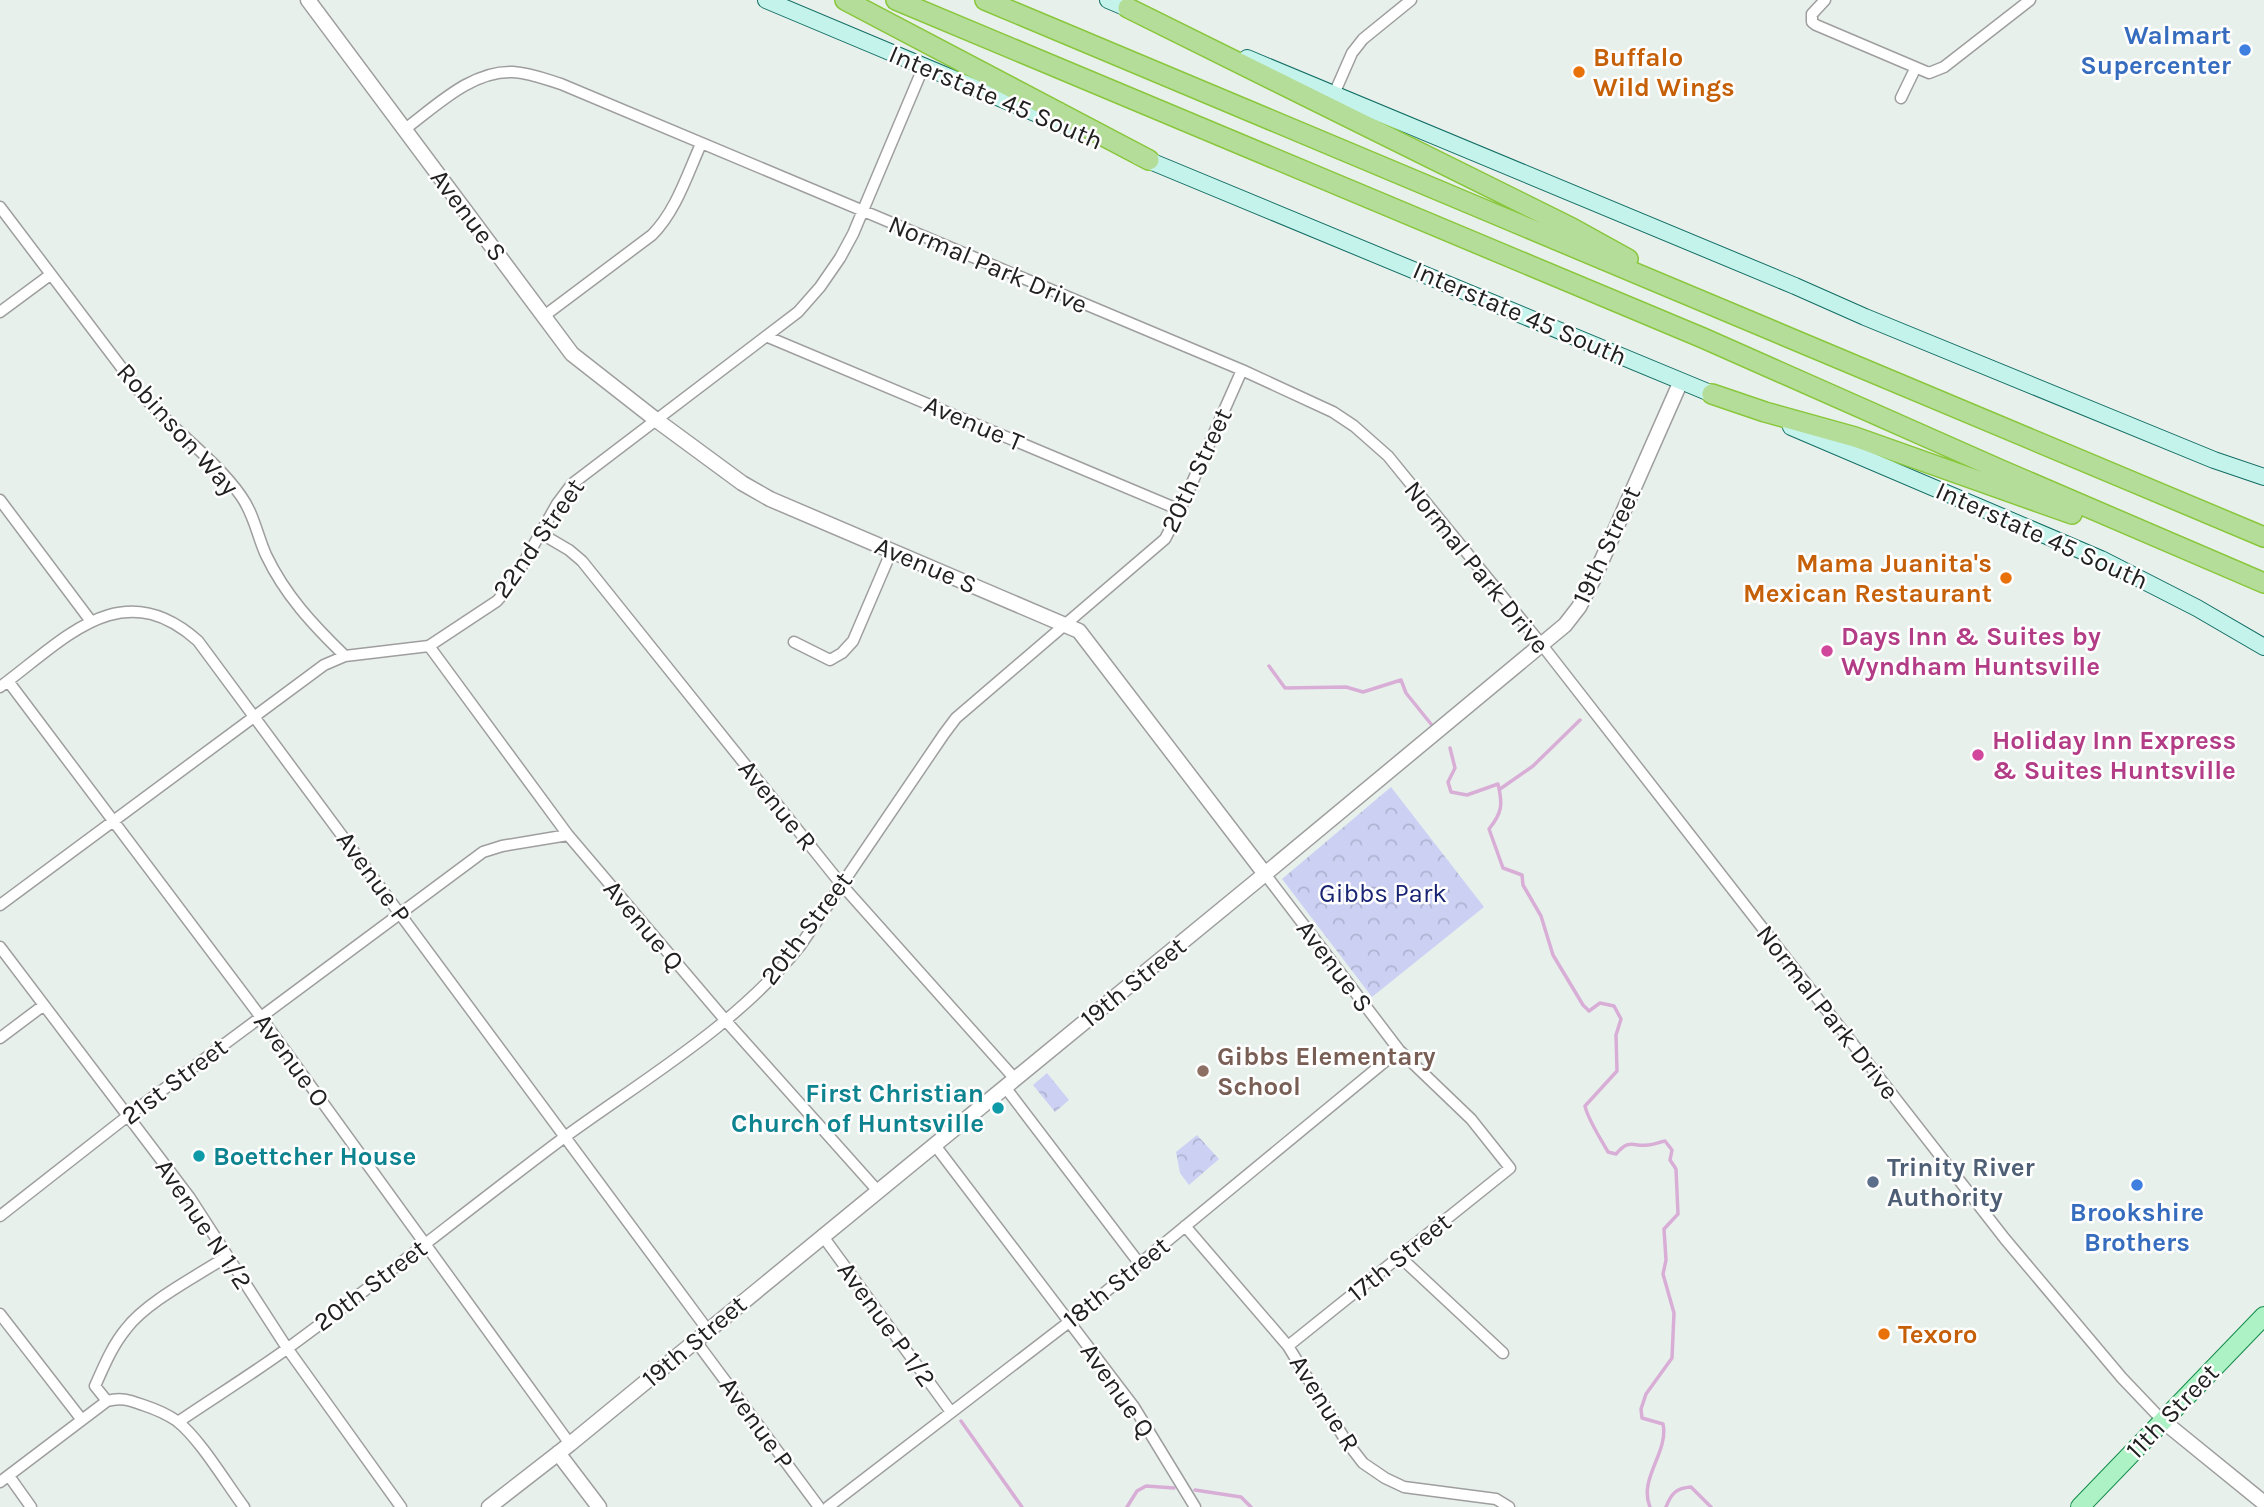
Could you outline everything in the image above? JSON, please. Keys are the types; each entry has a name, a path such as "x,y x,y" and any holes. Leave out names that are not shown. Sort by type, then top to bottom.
{"highway":[{"path":"845,0 1149,160"},
{"path":"896,0 1703,338 2264,585"},
{"path":"985,0 2264,537"},
{"path":"1115,2 1572,228 1725,311"},
{"path":"1712,394 1855,437 2264,585"}],"main road":[{"name":"Interstate 45 South","path":"766,0 2101,559 2197,608 2264,647"},
{"path":"1115,2 1865,317 2214,460 2264,477"},
{"name":"11th Street","path":"2080,1507 2264,1316"}],"street":[{"name":"Avenue S","path":"308,0 572,354 742,483 770,499 1079,631 1399,1051 1471,1119 1510,1168"},
{"path":"1334,94 1352,53 1363,40 1411,0"},
{"path":"1825,0 1812,14 1811,18 1816,25 1929,73 1944,67 2030,0"},
{"name":"22nd Street","path":"0,905 324,665 345,656 429,646 496,601 511,585 557,504 572,484 655,419 768,337 798,312 820,287 840,258 923,68"},
{"path":"1901,98 1915,69"},
{"name":"Normal Park Drive","path":"405,129 466,84 486,75 511,72 561,84 1241,370 1333,412 1370,439 1542,645 1985,1215 2062,1309 2163,1421 2264,1503"},
{"path":"544,316 662,225 701,144"},
{"name":"Robinson Way","path":"0,207 143,396 241,496 282,584 306,618 345,656"},
{"path":"0,312 50,275"},
{"name":"Avenue T","path":"768,337 1181,510"},
{"name":"20th Street","path":"178,1422 287,1348 425,1242 726,1021 785,965 957,718 1164,540 1181,510 1241,370"},
{"name":"19th Street","path":"489,1507 570,1444 1565,625 1588,591 1681,381"},
{"path":"0,500 90,620 4,684"},
{"name":"Avenue R","path":"540,533 582,561 841,884 1010,1083 1139,1263"},
{"path":"794,642 830,660 842,653 853,641 892,550"},
{"name":"Avenue P","path":"90,620 126,611 159,615 180,625 198,641 707,1329"},
{"name":"Avenue Q","path":"429,646 568,835 726,1021 877,1190"},
{"name":"Avenue O","path":"4,684 115,820 570,1444"},
{"name":"21st Street","path":"0,1216 260,1016 483,852 502,846 568,835"},
{"name":"Avenue N 1/2","path":"0,947 190,1198 287,1348 401,1507"},
{"path":"0,1038 44,1005"},
{"name":"18th Street","path":"828,1507 1069,1322 1399,1051"},
{"name":"Avenue Q","path":"934,1144 1134,1407 1195,1507"},
{"name":"17th Street","path":"1288,1346 1510,1168"},
{"name":"Avenue R","path":"1185,1226 1288,1346 1346,1441 1363,1463 1404,1487 1496,1499 1509,1507"},
{"name":"Avenue P 1/2","path":"822,1235 951,1412"},
{"path":"1399,1256 1503,1353"},
{"path":"107,1401 95,1386 114,1346 127,1327 145,1310 226,1257"},
{"path":"0,1314 82,1420"},
{"name":"Avenue P","path":"695,1339 819,1507"},
{"path":"31,1507 4,1479 107,1401 118,1398 156,1410 178,1422 197,1442 244,1507"},
{"path":"558,1453 599,1507"}],"green space":[{"name":"Gibbs Park","path":"1391,787 1484,907 1372,997 1282,879"},
{"path":"1047,1073 1069,1100 1055,1112 1033,1085"},
{"path":"1197,1135 1219,1159 1189,1185 1180,1173 1176,1152"}],"waterway":[{"path":"1269,666 1285,688 1346,687 1363,692 1401,680 1406,693 1431,724"},
{"path":"1500,789 1533,766 1580,720"},
{"path":"1450,748 1455,768 1448,782 1451,792 1467,795 1498,784 1500,808 1489,829 1503,868 1522,875 1523,885 1541,916 1553,955 1583,1005 1589,1011 1600,1003 1614,1006 1621,1019 1616,1035 1617,1071 1585,1106 1595,1129 1608,1152 1616,1154 1628,1145 1650,1145 1665,1141 1672,1150 1670,1160 1676,1169 1678,1214 1664,1229 1666,1260 1663,1274 1674,1313 1672,1358 1646,1394 1641,1409 1642,1418 1663,1424 1664,1434 1648,1486 1650,1507"},
{"path":"961,1421 1022,1507"},
{"path":"1127,1507 1137,1491 1146,1486 1174,1488"},
{"path":"1666,1507 1675,1492 1691,1487 1711,1507"},
{"path":"1195,1490 1241,1497 1251,1507"}],"place":[{"name":"Walmart Supercenter","path":"2245,50"},
{"name":"Buffalo Wild Wings","path":"1579,72"},
{"name":"Mama Juanita's Mexican Restaurant","path":"2006,578"},
{"name":"Days Inn & Suites by Wyndham Huntsville","path":"1827,651"},
{"name":"Holiday Inn Express & Suites Huntsville","path":"1978,755"},
{"name":"Gibbs Elementary School","path":"1203,1071"},
{"name":"First Christian Church of Huntsville","path":"998,1108"},
{"name":"Boettcher House","path":"199,1156"},
{"name":"Trinity River Authority","path":"1873,1182"},
{"name":"Brookshire Brothers","path":"2137,1185"},
{"name":"Texoro","path":"1884,1334"}]}
